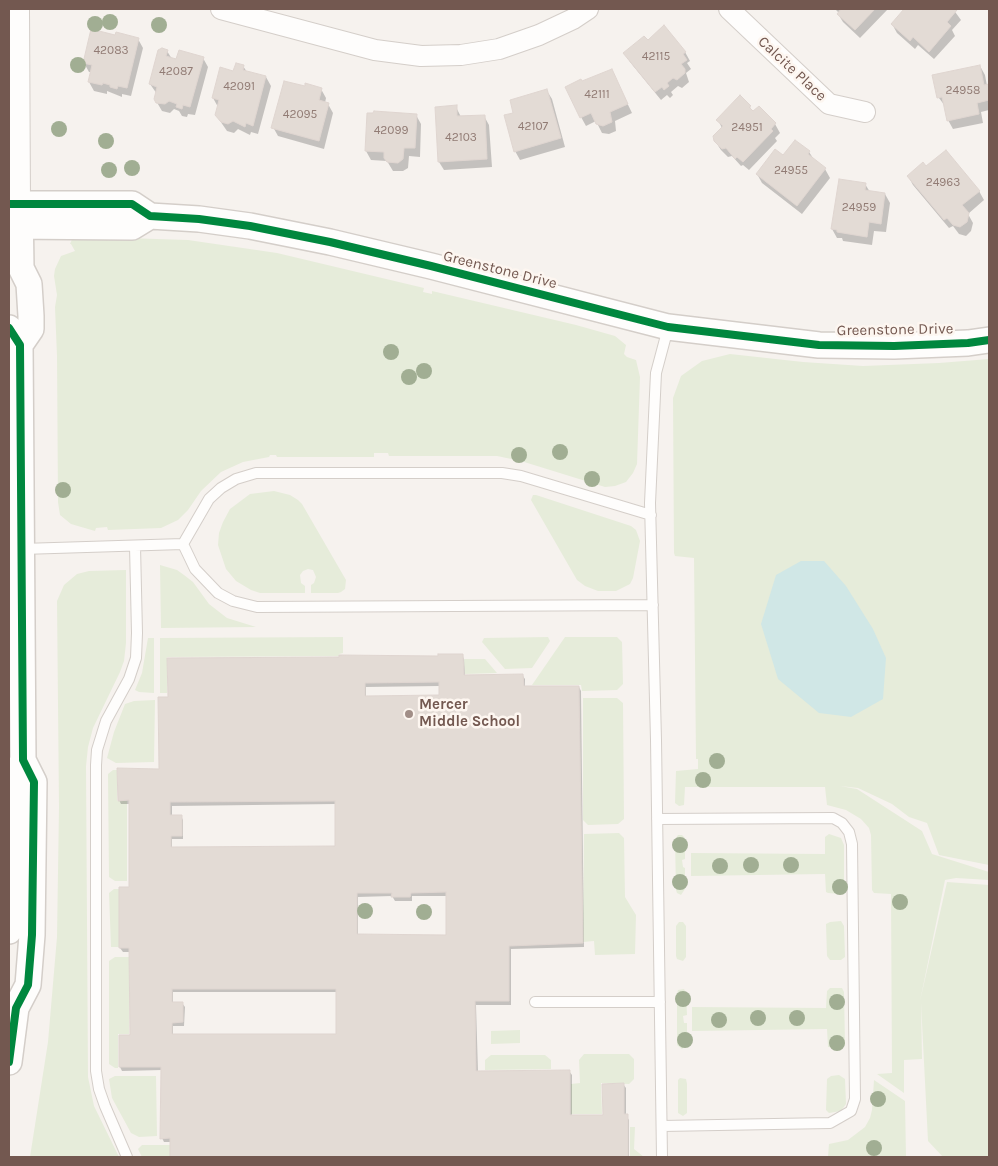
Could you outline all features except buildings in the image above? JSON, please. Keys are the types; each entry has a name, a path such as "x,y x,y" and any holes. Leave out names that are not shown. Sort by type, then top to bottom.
{"street":[{"path":"9,1062 12,1001 28,985 32,935 18,884 11,784 23,760 15,549 14,337 31,329 29,284 15,277 19,9"},
{"path":"221,9 375,50 421,56 461,55 499,48 539,35 573,19 588,9"},
{"name":"Calcite Place","path":"729,9 829,104 865,112"},
{"name":"Greenstone Drive","path":"15,215 132,204 150,216 242,224 312,238 431,266 668,327 820,345 894,346 968,343 989,340"},
{"path":"9,931 18,884"}],"lane":[{"path":"662,1157 650,515 656,373 668,327"},
{"path":"183,544 209,499 221,488 236,479 256,473 502,473 520,476 650,515"},
{"path":"15,549 183,544"},
{"path":"183,544 196,569 218,593 233,601 257,607 653,605"},
{"path":"127,1157 104,1106 96,1070 96,765 97,750 106,721 129,679 136,658 135,546"},
{"path":"657,819 832,818 842,822 849,832 852,844 854,1099 851,1111 830,1123 662,1126"},
{"path":"535,1002 660,1002"}],"green space":[{"path":"73,237 75,239 94,237 188,240 277,253 424,288 423,292 432,294 432,291 615,336 626,345 624,354 636,360 640,377 637,464 626,482 605,487 521,461 497,456 389,456 388,453 374,453 374,457 277,457 276,455 270,455 269,457 243,462 221,472 201,491 188,510 178,520 161,528 108,530 107,527 96,528 95,531 71,524 60,515 58,502 55,307 57,295 54,276 61,256 75,251 70,244"},
{"path":"730,354 863,366 989,359 989,865 939,855 927,823 909,817 892,804 858,788 840,786 857,789 922,831 932,854 989,872 989,880 956,878 945,880 920,1001 947,882 989,885 989,1157 943,1157 928,1141 921,1003 922,1059 904,1060 904,1093 877,1074 892,1073 891,894 874,893 872,890 871,835 869,828 861,819 846,810 827,805 825,787 685,787 684,805 679,806 675,803 676,771 698,769 698,759 696,759 694,558 675,556 674,553 673,398 681,376 702,361"},
{"path":"274,491 290,495 302,504 346,580 345,589 341,592 311,593 311,585 316,577 313,570 308,569 300,575 301,583 305,586 305,593 260,593 236,581 226,569 218,545 219,533 230,509 250,494"},
{"path":"533,495 631,526 636,530 640,541 633,578 630,584 616,591 598,591 585,586 577,580 531,500"},
{"path":"160,565 177,570 193,582 209,604 227,618 256,627 161,628"},
{"path":"126,570 126,643 124,661 93,728 86,766 88,1077 94,1106 119,1157 30,1157 48,1042 57,937 59,807 57,601 64,585 77,574 89,571"},
{"path":"343,637 343,653 339,654 339,656 167,657 167,693 160,693 160,638"},
{"path":"548,637 550,641 532,668 505,669 482,642 484,638"},
{"path":"565,637 617,637 622,642 623,684 617,690 582,691 581,685 532,685"},
{"path":"148,638 154,638 154,693 135,690 142,673"},
{"path":"464,659 485,659 497,673 465,674"},
{"path":"583,698 617,698 623,703 624,819 618,824 588,825 583,820"},
{"path":"155,700 154,762 116,763 107,758 114,732 125,704 134,701"},
{"path":"113,770 117,770 117,801 127,801 127,881 115,881 109,877 108,774"},
{"path":"619,833 624,838 625,897 636,915 635,954 595,955 594,941 583,942 584,834"},
{"path":"829,834 841,838 844,845 844,890 840,894 826,892 825,874 691,876 691,853 825,854 825,837"},
{"path":"678,835 682,835 685,838 685,859 682,860 683,867 685,868 685,889 681,895 676,890 675,840"},
{"path":"114,889 119,889 119,947 111,947 109,893"},
{"path":"841,921 844,926 845,957 841,960 830,960 827,956 826,924"},
{"path":"679,922 683,922 686,926 686,957 683,961 677,959 676,956 676,926"},
{"path":"115,957 129,957 129,1034 118,1034 118,1068 109,1064 109,961"},
{"path":"830,988 842,988 844,992 845,1045 841,1048 828,1047 827,1029 692,1031 692,1007 826,1008 827,991"},
{"path":"684,989 686,993 687,1015 683,1016 684,1023 687,1023 687,1044 682,1049 677,1045 677,994 678,990"},
{"path":"520,1030 520,1043 491,1044 491,1031"},
{"path":"584,1054 629,1054 634,1059 634,1079 629,1084 601,1083 602,1114 571,1114 571,1084 580,1083 579,1060"},
{"path":"491,1055 545,1055 551,1060 551,1069 485,1070 485,1060"},
{"path":"839,1075 845,1079 846,1104 841,1111 829,1113 826,1110 827,1079 831,1076"},
{"path":"115,1076 156,1076 157,1136 139,1137 131,1133 112,1098 109,1079"},
{"path":"680,1078 686,1079 687,1084 687,1113 683,1116 678,1113 678,1080"},
{"path":"874,1080 905,1101 906,1157 828,1157 829,1144 848,1140 865,1127 872,1110"},
{"path":"630,1127 635,1127 634,1149 644,1157 630,1157"},
{"path":"142,1145 170,1145 170,1157 142,1157 138,1149"}],"water":[{"path":"801,561 824,561 846,586 873,629 886,658 883,699 851,717 819,713 778,679 761,624 776,575"}],"cycle path":[{"path":"9,204 132,204 150,216 199,219 250,226 330,242 431,266 668,327 819,345 894,346 968,343 989,340"},
{"path":"9,328 20,345 23,760 34,782 32,935 28,985 16,1008 9,1062"}],"place":[{"name":"Mercer Middle School","path":"409,714"}]}
